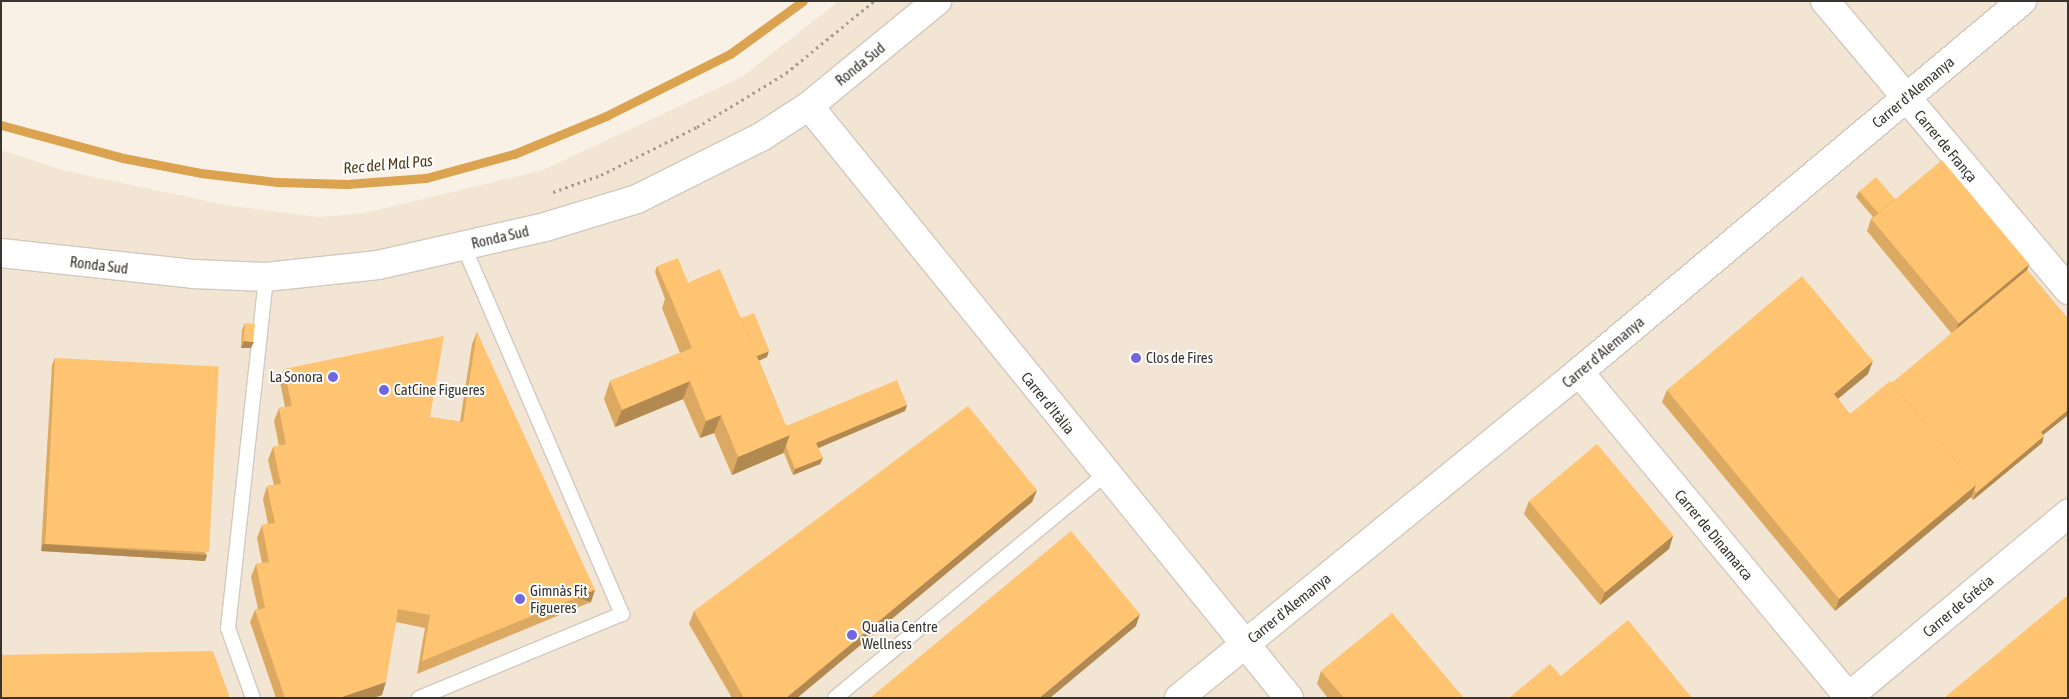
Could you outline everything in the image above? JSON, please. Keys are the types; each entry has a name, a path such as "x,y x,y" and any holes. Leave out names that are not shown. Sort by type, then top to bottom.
{"street":[{"name":"Ronda Sud","path":"1,253 192,274 266,277 378,265 545,227 637,199 761,137 808,106 937,1"},
{"name":"Carrer de França","path":"1825,1 2068,290"},
{"name":"Carrer d'Alemanya","path":"1179,698 1579,372 2022,1"},
{"name":"Carrer d'Itàlia","path":"808,106 1105,474 1289,698"},
{"name":"Carrer de Dinamarca","path":"1579,372 1849,697"},
{"name":"Carrer de Grècia","path":"1849,697 2068,514"}],"lane":[{"path":"419,698 622,614 463,245"},
{"path":"253,698 228,628 266,277"},
{"path":"835,698 1105,474"}],"path":[{"path":"544,195 601,175 697,127 786,73 874,1"}],"shaded area":[{"path":"839,1 2068,1 2068,698 1,698 1,150 66,171 225,205 319,217 365,213 543,170 742,77"}],"building":[{"path":"1942,160 2029,264 1959,323 1872,219"},
{"path":"1876,177 1895,199 1878,213 1859,191"},
{"path":"678,258 688,283 668,292 657,266"},
{"path":"720,269 790,435 738,457 721,415 706,421 690,381 622,410 610,381 692,348 668,291"},
{"path":"2027,270 2068,319 2068,410 2041,432 2044,436 1976,493 1974,491 1976,485 1892,383"},
{"path":"1802,276 1873,361 1834,394 1850,414 1890,381 1976,485 1839,599 1667,390"},
{"path":"754,313 769,351 756,356 741,318"},
{"path":"245,323 255,324 253,342 243,341"},
{"path":"477,332 595,590 422,661 430,615 398,609 386,682 339,698 285,698 255,610 265,608 256,564 269,562 262,525 275,523 267,486 281,484 273,447 286,444 279,408 292,406 284,369 444,336 430,417 463,422"},
{"path":"55,358 219,367 209,552 45,544"},
{"path":"897,380 907,405 816,443 823,458 795,469 786,446 790,435 786,426"},
{"path":"968,406 1037,490 786,698 744,698 694,611"},
{"path":"1597,444 1673,535 1605,592 1529,501"},
{"path":"1071,531 1140,614 1039,698 870,698"},
{"path":"2068,595 2068,698 1944,698"},
{"path":"1392,613 1464,698 1344,698 1321,671"},
{"path":"1628,620 1692,698 1509,698 1550,664 1561,676"},
{"path":"213,651 230,698 1,698 1,655"}],"waterway":[{"name":"Rec del Mal Pas","path":"1,125 123,158 201,173 277,182 347,184 426,178 514,154 606,116 730,54 803,1"}],"place":[{"name":"Clos de Fires","path":"1136,358"},
{"name":"La Sonora","path":"333,377"},
{"name":"CatCine Figueres","path":"384,390"},
{"name":"Gimnàs Fit Figueres","path":"520,599"},
{"name":"Qualia Centre Wellness","path":"852,635"}]}
